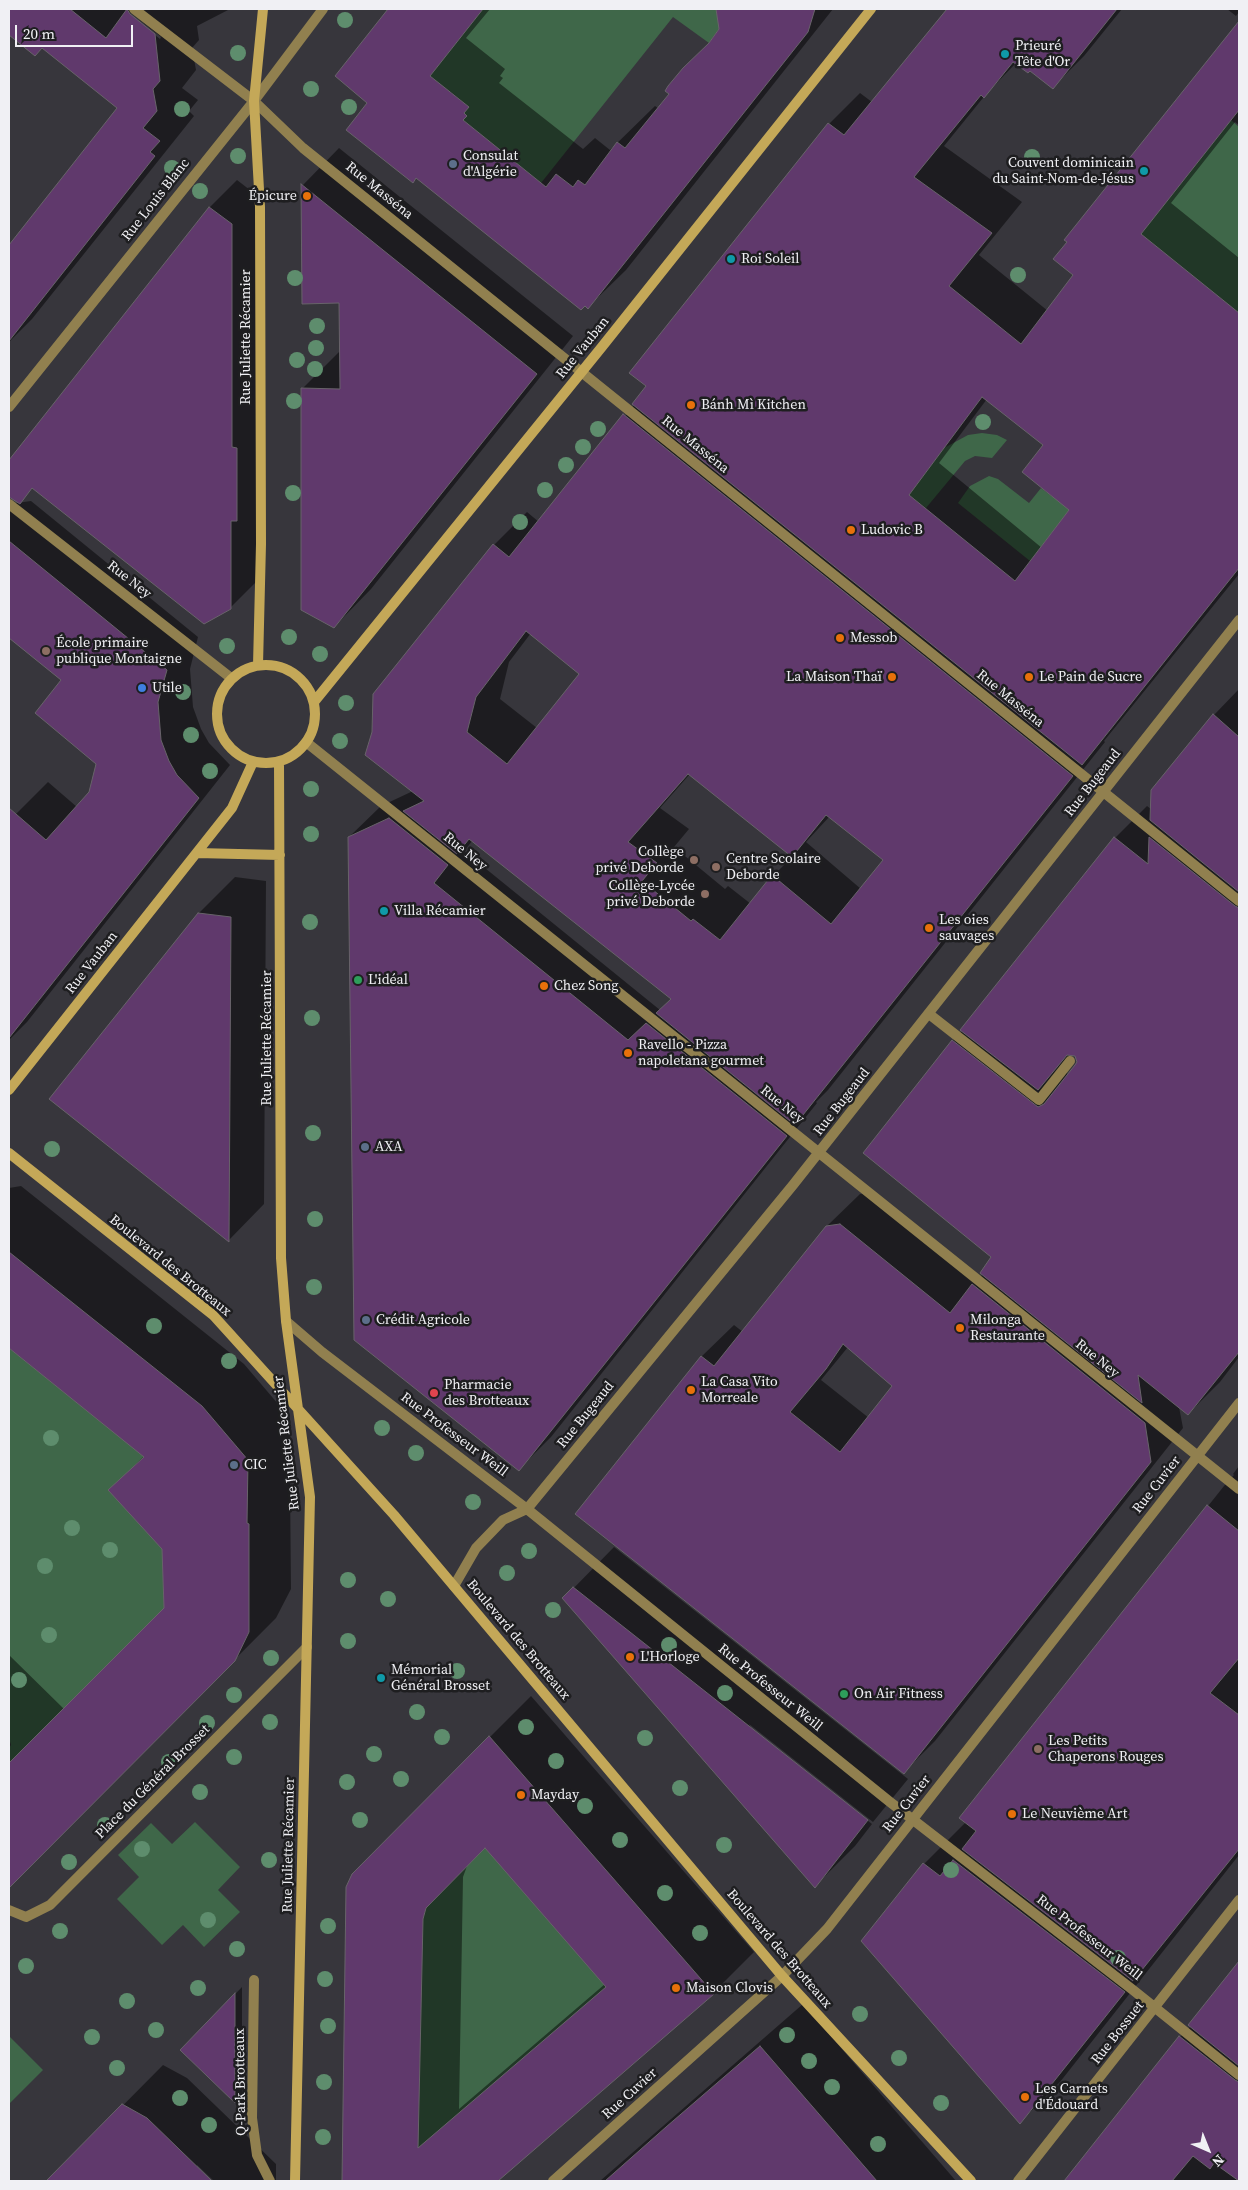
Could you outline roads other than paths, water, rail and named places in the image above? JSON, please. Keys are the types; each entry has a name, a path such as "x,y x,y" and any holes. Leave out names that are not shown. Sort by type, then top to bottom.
{"main road":[{"name":"Rue Juliette Récamier","path":"258,665 261,563 260,217 254,100 263,9"},
{"name":"Rue Vauban","path":"314,702 871,9"},
{"path":"269,664 289,670 305,683 314,702 314,723 306,742 290,757 279,762 253,762 234,752 218,727 217,706 225,686 239,672 258,665 269,664"},
{"name":"Rue Vauban","path":"9,1090 232,808 253,762"},
{"name":"Rue Juliette Récamier","path":"279,762 281,1248 286,1322 310,1497 296,2181"},
{"path":"197,853 280,855"},
{"name":"Boulevard des Brotteaux","path":"9,1154 213,1315 394,1515 782,1976 971,2181"}],"street":[{"name":"Rue Masséna","path":"134,9 254,100 304,148 1239,901"},
{"name":"Rue Louis Blanc","path":"9,407 254,100 323,9"},
{"name":"Rue Ney","path":"9,504 231,678"},
{"name":"Rue Bugeaud","path":"454,1586 476,1548 503,1520 527,1509 819,1153 1239,620"},
{"name":"Rue Ney","path":"306,742 1239,1489"},
{"path":"929,1014 1039,1100 1070,1060"},
{"name":"Rue Professeur Weill","path":"286,1322 322,1352 527,1509 912,1820 1239,2075"},
{"name":"Rue Cuvier","path":"553,2181 782,1976 827,1929 1239,1403"},
{"name":"Place du Général Brosset","path":"9,1910 26,1917 50,1905 307,1647"},
{"name":"Rue Bossuet","path":"1018,2181 1239,1900"},
{"name":"Q-Park Brotteaux","path":"254,1980 252,2118 257,2155 270,2181"}],"place":[{"name":"Prieuré Tête d'Or","path":"1005,54"},
{"name":"Consulat d'Algérie","path":"453,164"},
{"name":"Couvent dominicain du Saint-Nom-de-Jésus","path":"1144,171"},
{"name":"Épicure","path":"307,196"},
{"name":"Roi Soleil","path":"731,259"},
{"name":"Bánh Mì Kitchen","path":"691,405"},
{"name":"Ludovic B","path":"851,530"},
{"name":"Messob","path":"840,638"},
{"name":"École primaire publique Montaigne","path":"46,651"},
{"name":"La Maison Thaï","path":"892,677"},
{"name":"Le Pain de Sucre","path":"1029,677"},
{"name":"Utile","path":"142,688"},
{"name":"Collège privé Deborde","path":"694,860"},
{"name":"Centre Scolaire Deborde","path":"716,867"},
{"name":"Collège-Lycée privé Deborde","path":"705,894"},
{"name":"Villa Récamier","path":"384,911"},
{"name":"Les oies sauvages","path":"929,928"},
{"name":"L'idéal","path":"358,980"},
{"name":"Chez Song","path":"544,986"},
{"name":"Ravello - Pizza napoletana gourmet","path":"628,1053"},
{"name":"AXA","path":"365,1147"},
{"name":"Crédit Agricole","path":"366,1320"},
{"name":"Milonga Restaurante","path":"960,1328"},
{"name":"La Casa Vito Morreale","path":"691,1390"},
{"name":"Pharmacie des Brotteaux","path":"434,1393"},
{"name":"CIC","path":"234,1465"},
{"name":"L'Horloge","path":"630,1657"},
{"name":"Mémorial Général Brosset","path":"381,1678"},
{"name":"On Air Fitness","path":"844,1694"},
{"name":"Les Petits Chaperons Rouges","path":"1038,1749"},
{"name":"Mayday","path":"521,1795"},
{"name":"Le Neuvième Art","path":"1012,1814"},
{"name":"Maison Clovis","path":"676,1988"},
{"name":"Les Carnets d'Édouard","path":"1025,2097"}]}
